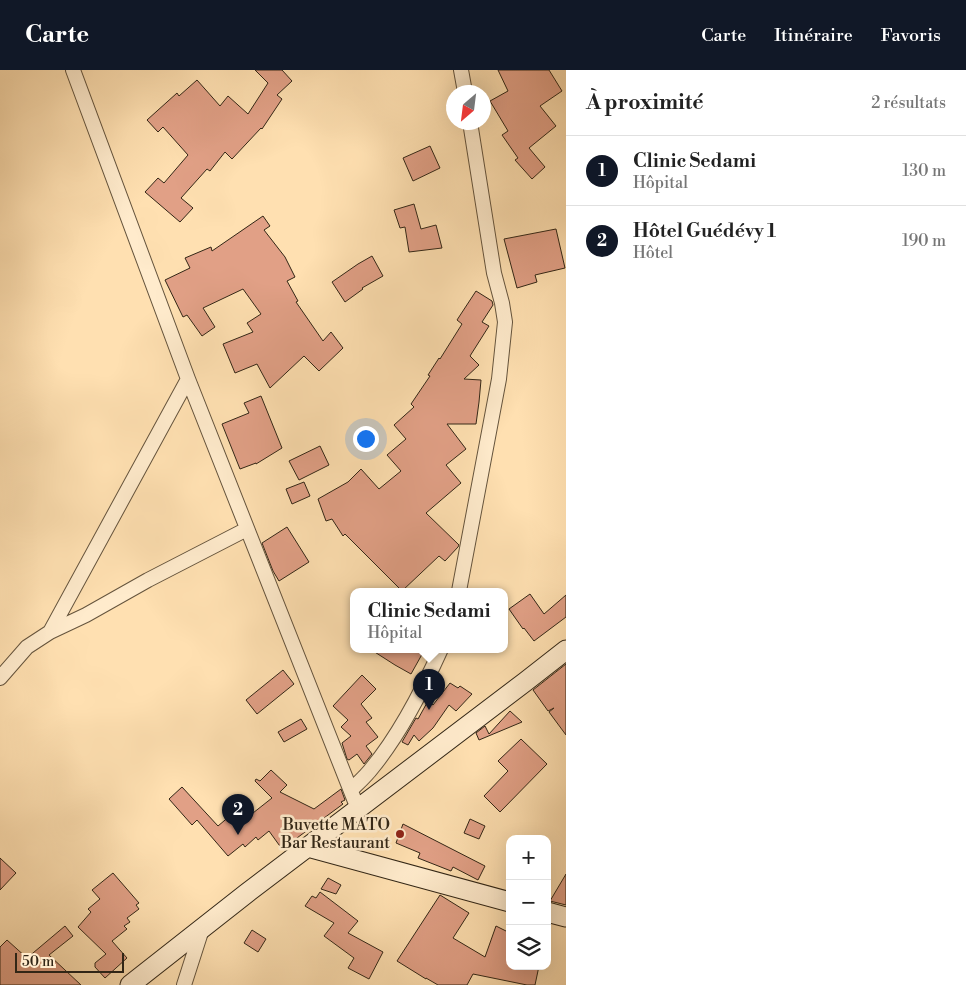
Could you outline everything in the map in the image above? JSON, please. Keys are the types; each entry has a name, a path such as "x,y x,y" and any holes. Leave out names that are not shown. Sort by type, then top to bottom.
{"main road":[{"path":"130,985 566,650"},
{"path":"308,847 506,901"},
{"path":"551,913 566,918"}],"street":[{"path":"73,70 246,530 358,809"},
{"path":"461,70 464,85"},
{"path":"460,588 499,379 505,322 494,273 471,130"},
{"path":"50,632 188,379"},
{"path":"0,678 27,647 50,632 86,615 148,580 246,530"},
{"path":"351,790 371,770 390,745 428,679 439,653"},
{"path":"184,985 202,929"}],"building":[{"path":"255,70 282,70 292,81 277,95 282,99 262,129 232,159 225,152 210,171 207,169 181,198 193,208 180,222 145,192 158,178 164,183 188,155 163,127 158,132 147,120 177,93 179,96 197,80 220,106 228,96 248,114 268,83"},
{"path":"498,70 549,70 562,91 540,106 556,126 529,148 545,167 532,179 515,160 518,158 502,135 508,131 491,103 491,100 508,91"},
{"path":"430,146 440,168 413,181 403,158"},
{"path":"414,204 421,229 436,225 442,248 409,252 405,227 400,228 394,210"},
{"path":"263,216 270,226 264,230 285,257 295,277 287,281 298,301 296,302 323,341 331,332 343,348 319,371 304,356 270,388 257,364 235,373 223,344 253,332 247,323 261,314 243,289 203,308 215,327 202,336 187,315 183,317 165,280 190,268 185,258 211,247 212,251"},
{"path":"556,229 565,268 535,275 537,282 517,288 504,239"},
{"path":"372,256 383,276 362,288 345,302 332,282"},
{"path":"476,291 492,301 493,305 482,322 489,326 470,356 479,365 464,379 481,380 476,424 447,424 466,449 446,465 461,483 426,513 459,545 445,561 439,556 405,588 399,588 345,534 343,536 332,519 326,521 318,499 348,482 361,469 379,489 401,471 387,455 406,439 394,425 414,407 411,404 462,324 457,320"},
{"path":"261,396 282,448 256,464 240,469 222,424 249,413 244,403"},
{"path":"320,446 329,465 299,480 289,461"},
{"path":"304,482 310,496 292,504 286,489"},
{"path":"287,527 309,562 279,581 262,543"},
{"path":"530,594 544,614 566,595 566,617 534,641 509,609"},
{"path":"376,653 423,653 411,674"},
{"path":"566,664 566,735 549,712 554,708 548,711 533,690"},
{"path":"283,670 294,684 257,714 246,700"},
{"path":"362,675 376,689 361,704 372,718 366,722 378,737 366,746 372,754 364,764 357,754 349,760 347,759 342,743 351,736 341,727 348,720 333,706"},
{"path":"450,683 458,688 460,686 472,694 456,711 449,705 433,728 419,741 414,735 408,745 402,742 428,701 433,705"},
{"path":"510,711 522,722 479,740 476,733 485,726 489,734"},
{"path":"301,719 307,729 284,742 278,732"},
{"path":"521,739 547,764 500,812 484,796 508,771 498,761"},
{"path":"271,770 287,785 280,792 314,809 341,789 345,800 341,802 343,804 282,849 269,831 258,840 256,837 245,847 243,844 228,856 197,820 192,825 169,799 182,787 218,826 244,804 253,813 272,798 255,781 256,779 260,781"},
{"path":"470,819 485,826 479,839 464,833"},
{"path":"403,824 485,866 478,880 453,867 451,871 418,858 420,853 396,843"},
{"path":"0,858 16,873 0,890"},
{"path":"113,873 139,903 136,905 139,909 127,918 130,922 124,926 127,929 112,941 127,958 105,978 95,967 95,963 106,954 78,927 91,912 88,909 100,899 92,890"},
{"path":"566,874 566,905 551,901"},
{"path":"328,878 341,885 336,894 321,889"},
{"path":"320,892 358,921 348,933 383,952 369,979 348,968 354,958 324,936 334,923 305,906 312,896 316,898"},
{"path":"440,895 469,913 453,938 485,957 496,926 506,931 506,970 538,970 535,985 473,974 467,985 438,985 397,961"},
{"path":"65,926 73,936 49,955 81,985 0,985 0,947 7,940 27,958"},
{"path":"252,930 266,939 258,952 244,943"}],"place":[{"name":"Clinic Sedami","path":"429,710"},
{"name":"Buvette MATO Bar Restaurant","path":"400,834"},
{"name":"Hôtel Guédévy 1","path":"238,835"}]}
